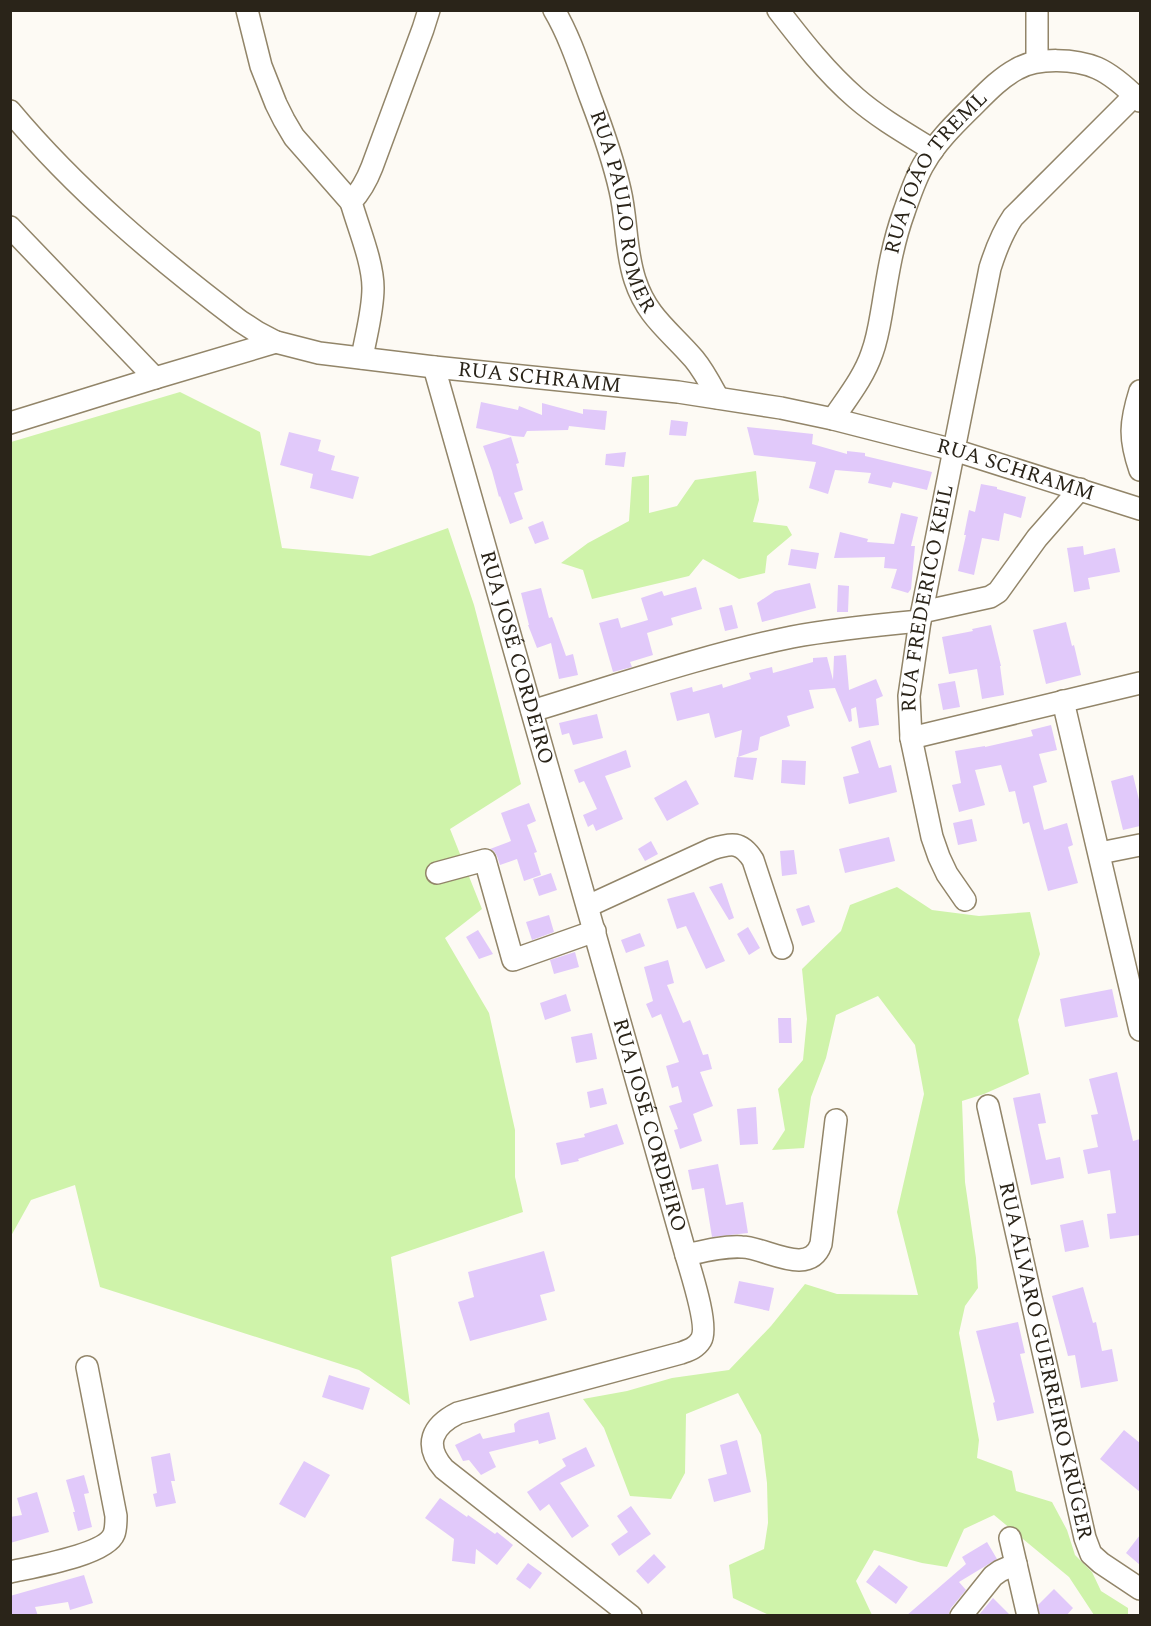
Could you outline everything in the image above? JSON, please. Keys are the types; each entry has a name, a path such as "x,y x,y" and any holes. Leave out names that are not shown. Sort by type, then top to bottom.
{"street":[{"path":"247,10 265,75 284,120 294,137 351,202 369,262 373,286 362,358"},
{"path":"351,202 369,174 429,10"},
{"name":"RUA PAULO ROMER","path":"554,10 582,73 613,163 621,191 631,264 638,287 649,311 694,359 718,398"},
{"path":"778,10 818,60 855,97 933,150"},
{"path":"1037,10 1037,61"},
{"name":"RUA JOÃO TREML","path":"832,419 868,365 879,327 890,261 903,214 924,163 956,123 988,90 1018,68 1037,61 1061,61 1094,67 1138,98"},
{"name":"RUA FREDERICO KEIL","path":"965,900 947,874 935,847 911,738 909,696 921,616 990,268 996,248 1013,217 1138,98"},
{"name":"RUA SCHRAMM","path":"10,111 59,166 119,223 233,316 276,342 319,353 718,398 832,419 954,450 1140,509"},
{"path":"10,227 155,378"},
{"path":"10,423 276,342"},
{"name":"RUA JOSÉ CORDEIRO","path":"434,367 595,930 686,1255 704,1328 702,1339 694,1348 665,1358 458,1413 440,1424 432,1441 433,1450 444,1469 631,1616"},
{"path":"1140,391 1131,425 1132,442 1140,470"},
{"path":"532,711 687,664 779,640 921,616 990,597 998,592 1037,538 1080,489"},
{"path":"911,738 1140,683"},
{"path":"1063,702 1140,1030"},
{"path":"588,906 712,849 731,844 740,845 753,860 782,948"},
{"path":"1100,853 1140,845"},
{"path":"437,873 485,860 513,960 595,930"},
{"name":"RUA ÁLVARO GUERREIRO KRÜGER","path":"988,1106 1085,1538 1091,1554 1140,1589"},
{"path":"686,1255 726,1247 741,1247 755,1248 785,1259 797,1260 811,1258 818,1252 821,1244 836,1120"},
{"path":"10,1572 82,1554 108,1543 114,1535 116,1516 87,1367"},
{"path":"1010,1538 1028,1616"},
{"path":"961,1616 993,1576 1016,1564"}],"green space":[{"path":"180,392 260,432 282,548 370,556 448,528 474,605 521,784 450,829 482,909 445,938 489,1013 515,1130 515,1177 523,1212 391,1257 410,1405 359,1370 100,1287 75,1185 31,1200 11,1236 11,442"},
{"path":"756,471 759,500 753,522 787,526 792,535 767,556 765,573 739,579 703,559 689,576 592,599 583,570 561,563 588,543 629,521 632,477 649,475 649,513 677,506 695,480"},
{"path":"897,887 932,910 979,916 1030,912 1040,954 1018,1020 1029,1074 962,1101 965,1182 978,1288 965,1306 959,1333 979,1440 977,1458 1012,1471 1016,1491 1052,1502 1067,1530 1075,1555 1092,1572 1101,1591 1128,1608 1128,1615 1094,1615 1069,1577 994,1515 964,1529 947,1567 874,1550 856,1581 872,1615 769,1615 733,1598 729,1565 764,1549 768,1523 767,1483 761,1435 738,1393 686,1414 685,1473 671,1499 630,1496 604,1428 583,1399 627,1391 672,1378 729,1370 771,1326 805,1284 837,1294 918,1295 897,1212 924,1094 915,1045 878,996 836,1015 826,1058 811,1097 804,1148 772,1150 785,1130 778,1089 803,1060 807,1019 802,969 841,931 850,905"}],"building":[{"path":"481,402 518,410 519,406 542,415 542,403 583,414 583,409 607,411 605,430 569,426 568,430 527,431 524,437 476,428"},
{"path":"671,420 688,422 686,436 669,435"},
{"path":"747,427 813,434 812,444 847,454 847,451 865,453 865,456 932,472 927,490 893,482 891,488 868,483 871,473 835,470 828,494 809,488 816,462 754,455"},
{"path":"289,432 321,440 318,451 335,456 331,470 359,477 353,499 310,488 313,474 280,465"},
{"path":"511,437 519,463 516,464 523,490 514,493 523,519 510,524 483,446"},
{"path":"626,452 624,467 605,465 606,454"},
{"path":"981,484 1026,497 1021,518 1004,513 999,541 982,538 974,575 958,571 969,510 975,512"},
{"path":"901,513 918,517 911,546 915,546 911,589 908,593 891,588 897,569 884,568 885,557 834,558 840,532 868,539 867,542 894,544"},
{"path":"543,521 549,539 535,544 528,527"},
{"path":"1083,546 1084,555 1115,548 1120,572 1088,578 1090,589 1074,592 1067,548"},
{"path":"791,549 819,553 816,569 788,565"},
{"path":"810,583 816,608 762,622 757,603 775,591"},
{"path":"838,585 849,586 848,612 837,612"},
{"path":"696,587 702,609 671,618 673,625 647,633 653,655 630,662 632,667 613,672 599,623 618,618 621,628 648,620 641,598 662,591 664,596"},
{"path":"541,588 549,618 552,617 566,656 573,654 578,675 559,679 551,643 537,648 528,625 521,593"},
{"path":"732,605 738,628 725,631 719,608"},
{"path":"1066,622 1081,675 1046,684 1033,630"},
{"path":"991,625 1001,666 1004,695 982,699 977,669 949,674 942,637"},
{"path":"846,655 849,690 876,679 883,696 876,699 879,725 859,728 856,707 851,709 852,721 849,722 835,688 809,690 814,708 787,716 790,726 760,737 758,750 738,757 742,730 715,738 709,713 677,721 670,693 692,687 693,692 722,684 723,688 751,679 749,673 772,667 773,673 813,662 813,658 827,657 833,680 834,656"},
{"path":"955,681 960,707 943,710 938,684"},
{"path":"597,714 603,738 573,745 569,733 562,735 559,723"},
{"path":"1051,725 1057,750 1039,754 1047,782 1033,786 1044,830 1067,823 1073,845 1068,847 1078,883 1048,891 1029,822 1023,824 1015,791 1009,792 1001,765 975,770 985,805 959,812 952,785 961,783 955,751 1033,736 1031,730"},
{"path":"870,740 879,768 891,765 897,792 849,804 843,777 859,773 851,747"},
{"path":"626,750 631,767 605,776 623,819 596,831 593,824 588,827 583,815 597,809 584,781 579,783 574,770"},
{"path":"737,757 757,758 753,780 734,777"},
{"path":"782,760 806,761 805,785 781,783"},
{"path":"1133,775 1140,804 1140,826 1123,830 1111,781"},
{"path":"686,780 699,804 667,821 654,798"},
{"path":"529,803 536,821 527,825 537,852 534,853 541,875 524,881 517,859 500,865 494,851 490,849 511,841 501,813"},
{"path":"972,819 977,841 958,845 953,823"},
{"path":"889,837 895,861 845,873 839,849"},
{"path":"651,841 658,854 645,861 638,849"},
{"path":"794,850 797,874 782,876 780,851"},
{"path":"551,873 557,890 539,896 533,879"},
{"path":"722,883 734,918 729,920 709,887"},
{"path":"694,892 725,961 706,969 686,926 677,929 667,899"},
{"path":"809,905 815,922 802,926 796,909"},
{"path":"549,915 554,932 532,940 526,922"},
{"path":"748,927 760,948 749,955 737,934"},
{"path":"478,930 493,954 479,959 466,937"},
{"path":"640,933 645,946 626,953 621,940"},
{"path":"575,952 579,967 554,974 550,960"},
{"path":"668,960 674,983 667,985 683,1023 690,1020 703,1055 708,1054 712,1069 700,1072 713,1106 693,1114 702,1141 680,1149 674,1130 678,1129 669,1106 682,1102 678,1086 672,1088 666,1066 679,1062 661,1014 652,1018 646,1004 653,1001 644,967"},
{"path":"1112,989 1118,1017 1065,1027 1060,999"},
{"path":"566,994 571,1011 545,1020 540,1003"},
{"path":"778,1018 791,1018 792,1043 779,1043"},
{"path":"592,1033 597,1059 576,1063 571,1037"},
{"path":"1117,1072 1133,1141 1140,1139 1140,1235 1110,1239 1107,1214 1116,1213 1110,1170 1088,1174 1083,1150 1098,1147 1091,1115 1098,1114 1089,1079"},
{"path":"603,1088 607,1104 590,1108 587,1092"},
{"path":"1040,1093 1046,1123 1038,1124 1046,1160 1060,1157 1064,1178 1031,1185 1013,1098"},
{"path":"756,1107 758,1144 740,1145 737,1109"},
{"path":"617,1124 624,1144 578,1159 579,1161 561,1165 556,1143 585,1137 584,1134"},
{"path":"718,1164 726,1205 743,1202 748,1233 712,1237 704,1188 692,1190 688,1170"},
{"path":"1083,1220 1089,1247 1065,1252 1060,1225"},
{"path":"544,1251 555,1291 540,1295 547,1320 470,1341 458,1302 474,1297 468,1272"},
{"path":"739,1281 774,1288 769,1311 734,1303"},
{"path":"1083,1287 1093,1323 1096,1322 1102,1351 1112,1349 1118,1381 1081,1388 1075,1355 1068,1356 1052,1296"},
{"path":"1018,1322 1025,1353 1020,1354 1034,1413 997,1421 993,1403 995,1402 976,1331"},
{"path":"329,1375 370,1388 363,1410 322,1397"},
{"path":"549,1412 556,1439 539,1444 538,1440 489,1452 496,1467 481,1475 469,1460 463,1461 455,1445 480,1433 483,1439 515,1432 514,1424 519,1420"},
{"path":"1124,1430 1140,1443 1140,1492 1100,1459"},
{"path":"737,1440 751,1492 714,1502 708,1479 727,1474 720,1445"},
{"path":"586,1447 595,1466 560,1483 589,1526 572,1538 549,1504 540,1511 527,1492 566,1466 562,1459"},
{"path":"170,1453 175,1481 171,1481 176,1503 156,1507 153,1494 157,1493 151,1457"},
{"path":"304,1461 330,1475 305,1518 279,1504"},
{"path":"84,1475 89,1493 84,1494 92,1527 78,1531 66,1480"},
{"path":"37,1492 49,1532 10,1543 10,1517 22,1515 17,1498"},
{"path":"440,1498 495,1534 497,1532 513,1545 497,1565 476,1549 475,1564 452,1561 454,1539 425,1518"},
{"path":"631,1506 651,1534 619,1556 611,1544 628,1532 617,1516"},
{"path":"1140,1535 1140,1565 1126,1553"},
{"path":"987,1542 997,1559 959,1582 966,1590 951,1608 948,1616 906,1616 966,1564 962,1557"},
{"path":"654,1554 666,1567 648,1584 636,1571"},
{"path":"528,1563 542,1573 530,1589 516,1579"},
{"path":"879,1565 908,1587 896,1604 866,1582"},
{"path":"84,1575 93,1603 70,1610 68,1602 35,1607 38,1616 10,1616 10,1596"},
{"path":"1054,1589 1073,1608 1066,1616 1040,1616 1038,1605"},
{"path":"993,1598 1011,1616 978,1616"}]}
